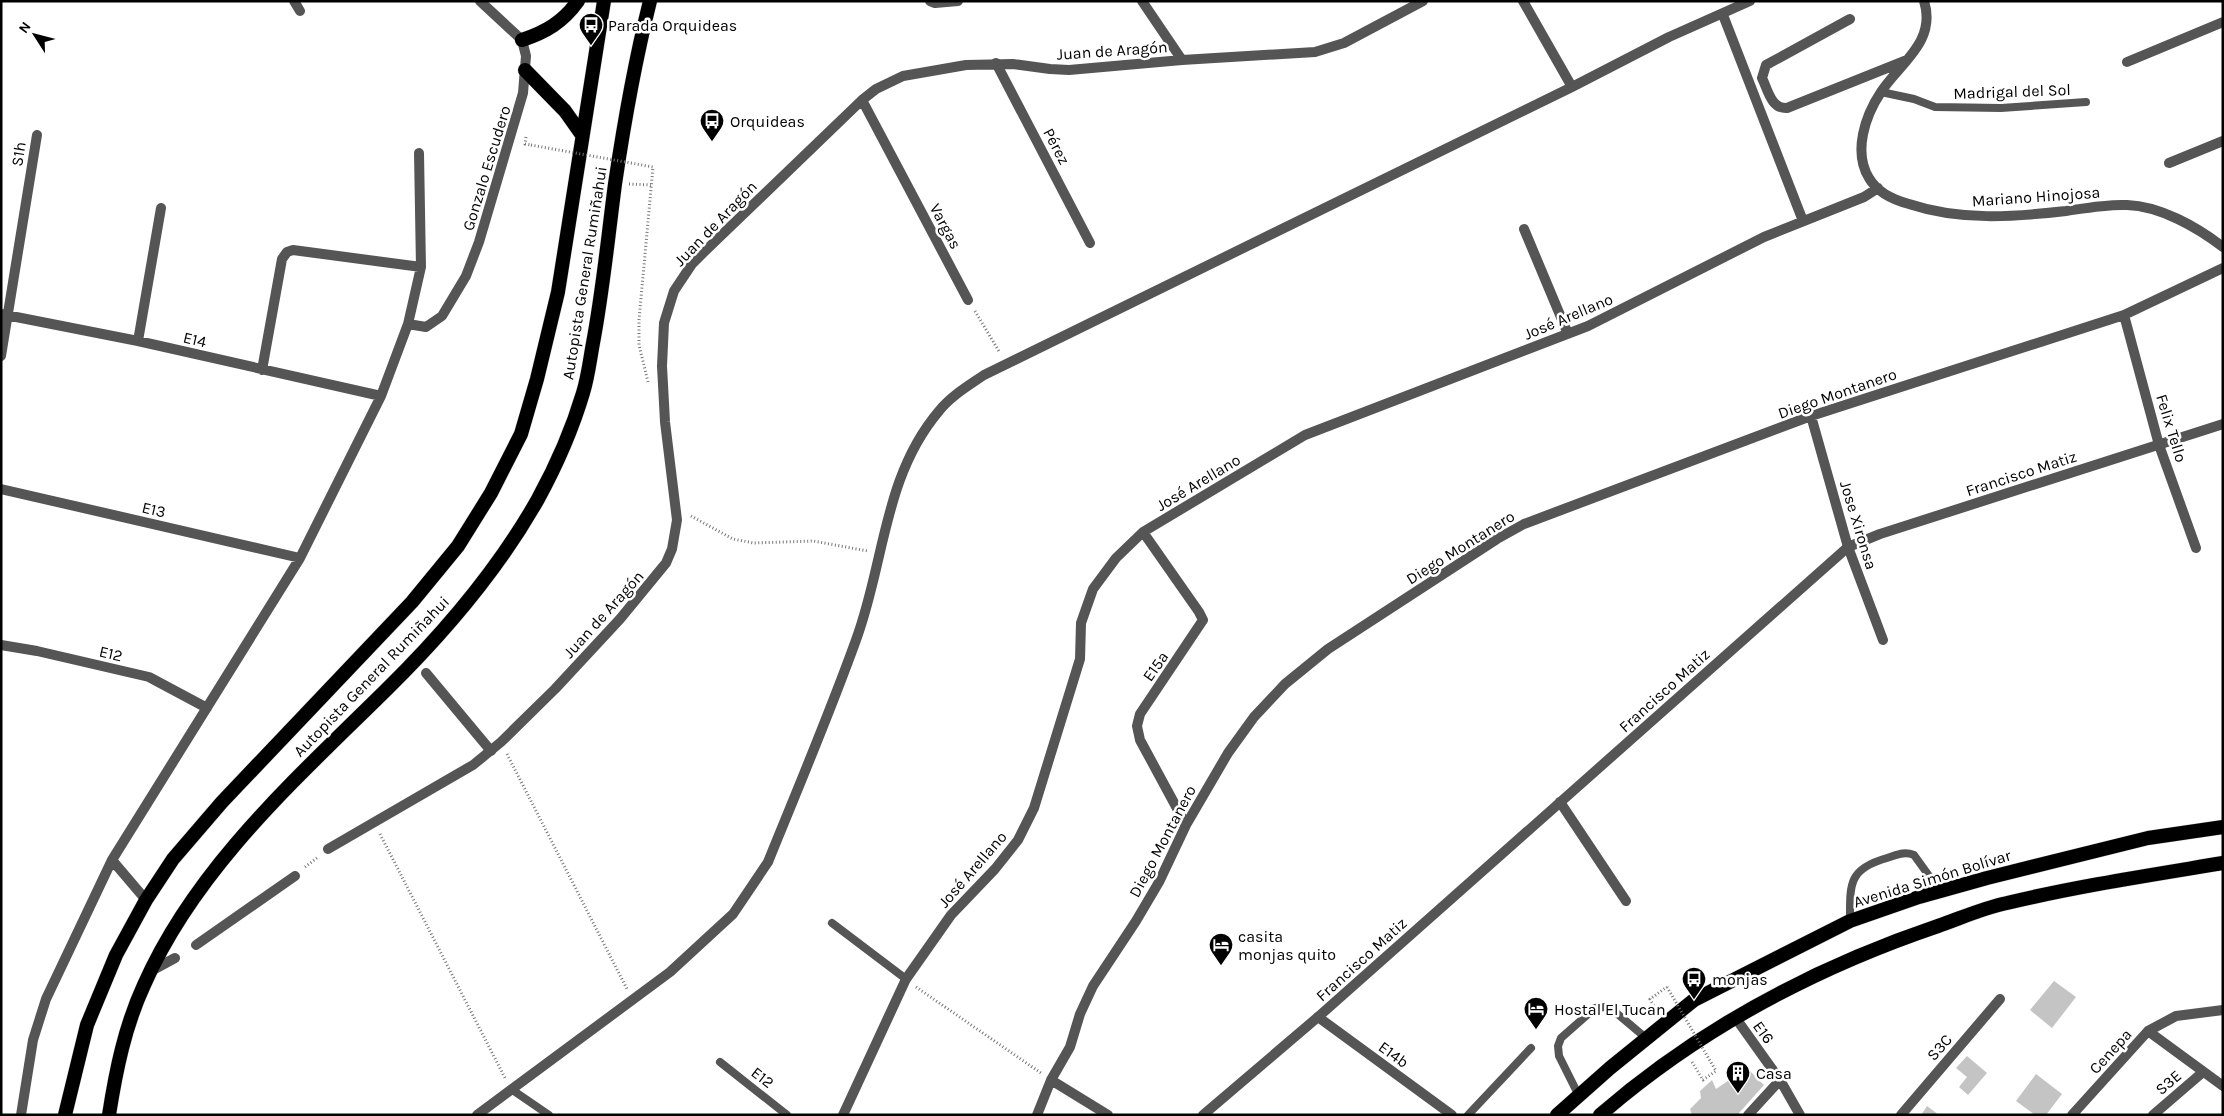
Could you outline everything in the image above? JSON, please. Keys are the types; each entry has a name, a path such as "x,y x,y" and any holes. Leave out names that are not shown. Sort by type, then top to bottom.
{"highway":[{"path":"522,40 546,31 559,22 578,1"},
{"name":"Autopista General Rumiñahui","path":"65,1115 87,1025 116,955 146,900 173,859 222,802 412,602 458,546 491,493 521,434 537,379 558,292 604,1"},
{"name":"Autopista General Rumiñahui","path":"109,1115 114,1082 126,1034 144,984 173,931 203,885 252,825 443,630 489,575 517,535 539,497 566,442 584,391 601,301 622,139 638,50 650,1"},
{"path":"525,70 565,111 582,135"},
{"name":"Avenida Simón Bolívar","path":"1558,1115 1646,1038 1694,1000 1850,921 1940,891 2148,838 2223,827"},
{"path":"1600,1115 1639,1081 1684,1048 1734,1017 1853,957 2005,903 2138,877 2223,863"}],"street":[{"path":"294,1 300,12"},
{"path":"930,1 935,3 958,1"},
{"path":"1142,1 1182,60"},
{"name":"Juan de Aragón","path":"328,849 473,765 502,742 555,690 620,619 666,563 676,534 675,508 665,422 662,366 664,323 674,291 692,264 862,100 895,79 915,72 966,65 996,63 1069,70 1182,60 1315,52 1344,43 1423,1"},
{"path":"1523,1 1572,87"},
{"path":"476,1115 670,972 733,914 768,862 857,639 880,553 889,508 902,470 939,410 962,390 1007,364 1572,87 1669,37 1750,1"},
{"name":"Mariano Hinojosa","path":"1924,1 1926,19 1922,37 1911,58 1880,92 1866,122 1860,143 1862,162 1869,178 1888,197 1922,209 1944,214 1982,217 2127,205 2150,209 2182,221 2223,247"},
{"path":"483,3 522,40"},
{"path":"1723,14 1803,221"},
{"path":"1850,18 1766,65 1762,78 1774,104 1780,108 1787,108 1911,58"},
{"path":"2127,62 2223,22"},
{"name":"Gonzalo Escudero","path":"408,324 426,327 442,316 466,276 479,242 518,112 526,56 522,40"},
{"name":"Pérez","path":"996,63 1090,243"},
{"name":"Vargas","path":"862,100 968,300"},
{"name":"S1h","path":"1,356 4,315 37,135"},
{"path":"2169,163 2223,141"},
{"path":"20,1115 38,1020 46,999 112,860 300,558 381,396 408,324 421,267 419,153"},
{"name":"José Arellano","path":"843,1115 906,979 951,915 995,869 1018,840 1034,808 1080,659 1081,623 1093,589 1116,558 1143,532 1306,435 1588,326 1764,237 1864,197 1878,188"},
{"path":"138,341 161,208"},
{"path":"1524,229 1568,334"},
{"path":"262,370 282,259 286,252 293,250 421,267"},
{"name":"Diego Montanero","path":"1037,1115 1051,1080 1070,1047 1080,1014 1093,986 1159,882 1186,826 1228,753 1254,717 1285,684 1328,648 1497,539 1524,524 1811,416 2124,315 2223,268"},
{"name":"E14","path":"4,315 138,341 381,396"},
{"name":"Felix Tello","path":"2124,315 2159,445 2196,548"},
{"name":"Jose Xironsa","path":"1811,416 1848,547 1883,640"},
{"name":"Francisco Matiz","path":"1202,1115 1318,1017 1848,547 1880,534 2223,424"},
{"name":"E13","path":"1,489 300,558"},
{"name":"E15a","path":"1143,532 1203,620 1140,714 1138,726 1140,740 1186,826"},
{"name":"E12","path":"1,645 37,651 150,677 207,708"},
{"path":"426,673 491,751"},
{"path":"1560,802 1626,900"},
{"path":"112,860 146,900"},
{"path":"196,945 295,876"},
{"path":"151,971 175,958"},
{"name":"S3C","path":"1901,1115 2000,999"},
{"path":"2148,1031 2176,1016 2223,1010"},
{"name":"E14b","path":"1318,1017 1452,1115"},
{"name":"E16","path":"1734,1017 1780,1080 1800,1115"},
{"name":"Cenepa","path":"2072,1115 2148,1031 2223,1086"},
{"name":"S3E","path":"2154,1115 2202,1072"},
{"path":"1051,1080 1108,1115"},
{"path":"1748,1115 1780,1080"}],"lane":[{"name":"Madrigal del Sol","path":"1880,92 1914,99 1935,107 2001,108 2086,102"},
{"path":"1850,921 1850,886 1855,875 1869,863 1904,853 1914,855 1940,891"},
{"path":"832,924 906,979"},
{"path":"1579,1096 1559,1056 1558,1046 1561,1038 1595,1008 1604,1007 1614,1011 1646,1038"},
{"path":"1468,1115 1531,1048"},
{"name":"E12","path":"720,1062 787,1115"},
{"path":"511,1089 549,1115"}],"path":[{"path":"528,128 525,144 653,167 639,320 644,372 651,389"},
{"path":"637,186 651,185"},
{"path":"968,300 1007,364"},
{"path":"675,508 733,539 754,543 814,542 880,553"},
{"path":"502,742 632,1000"},
{"path":"374,822 511,1089"},
{"path":"295,876 328,849"},
{"path":"906,979 1051,1080"},
{"path":"1650,999 1667,987 1716,1071 1703,1080"}],"building":[{"path":"2054,981 2076,997 2052,1028 2030,1010"},
{"path":"1967,1056 1987,1073 1968,1095 1959,1087 1967,1077 1956,1068"},
{"path":"1747,1068 1764,1085 1739,1113 1740,1115 1692,1115 1690,1109 1701,1098 1700,1091 1712,1080 1716,1089"},
{"path":"2036,1074 2062,1094 2046,1115 2035,1115 2016,1101"},
{"path":"1927,1106 1939,1115 1921,1115"}],"place":[{"name":"Parada Orquideas","path":"591,46"},
{"name":"Orquideas","path":"712,142"},
{"name":"casita monjas quito","path":"1221,966"},
{"name":"monjas","path":"1694,1000"},
{"name":"Hostal El Tucan","path":"1536,1030"},
{"name":"Casa","path":"1738,1094"}]}
